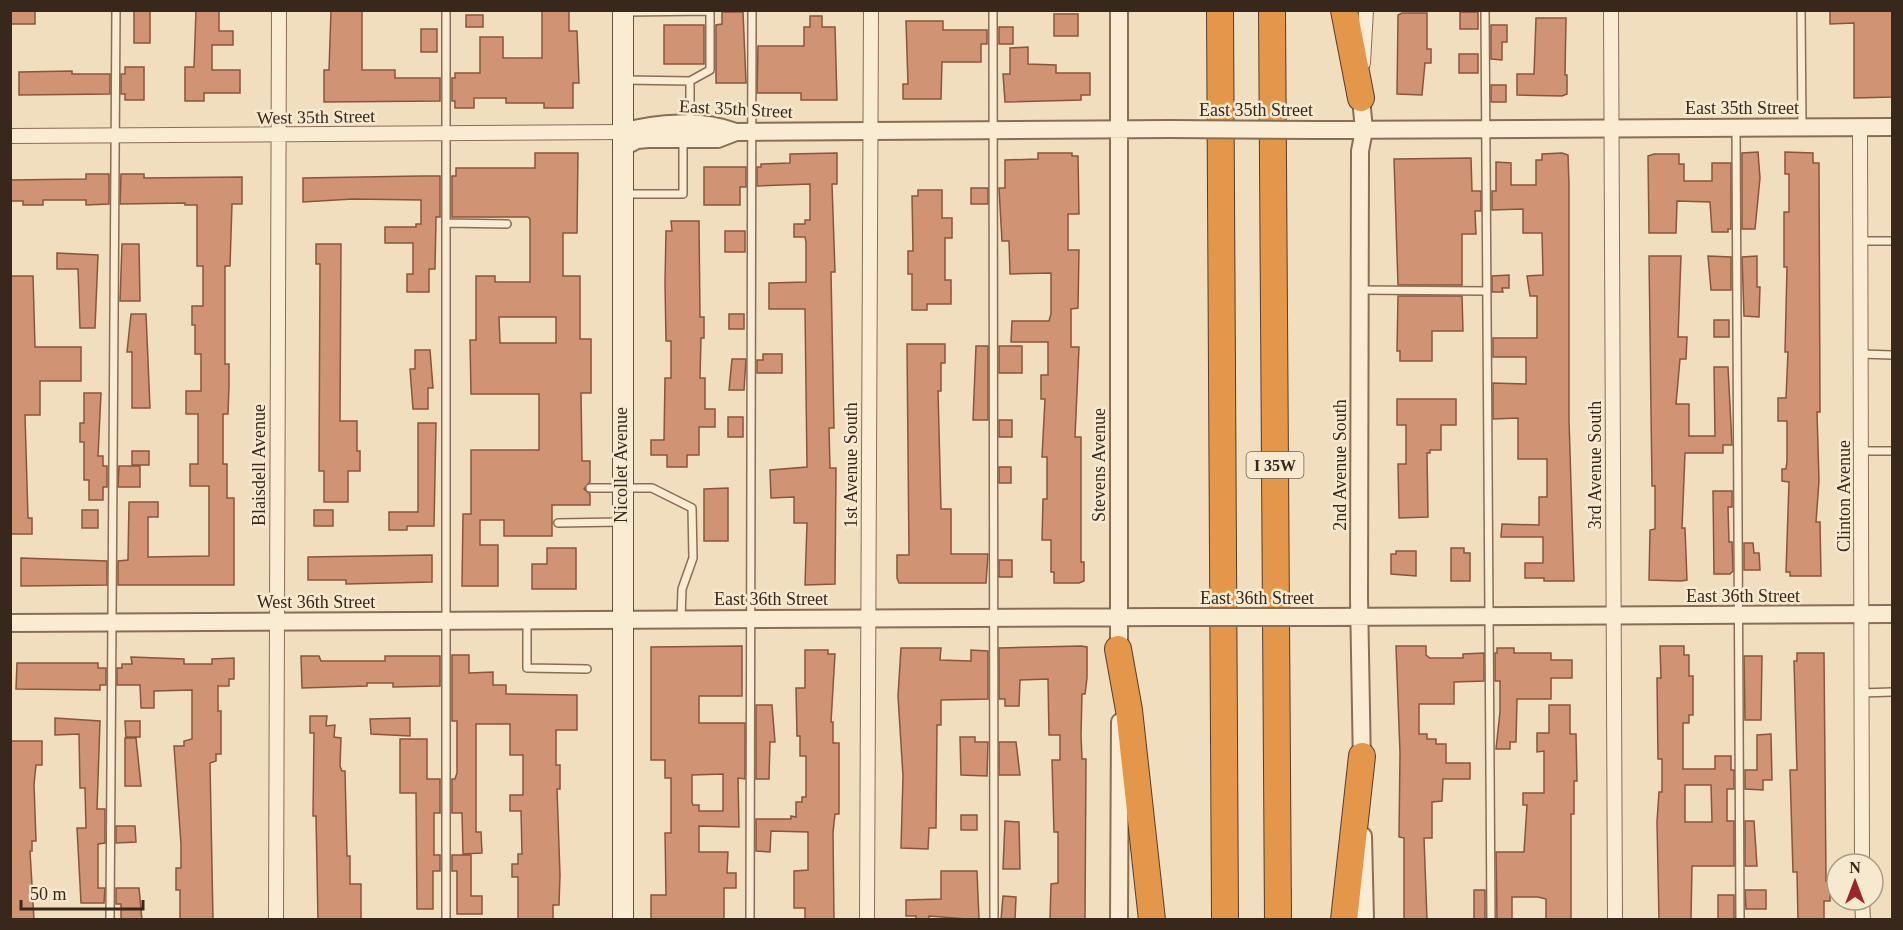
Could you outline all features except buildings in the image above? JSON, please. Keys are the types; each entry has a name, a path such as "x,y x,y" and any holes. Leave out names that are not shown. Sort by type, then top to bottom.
{"highway":[{"name":"I 35W","path":"1220,10 1225,920"},
{"name":"I 35W","path":"1272,10 1278,920"},
{"path":"1344,10 1361,98"},
{"path":"1118,649 1129,710 1152,920"},
{"path":"1344,920 1362,756"}],"main road":[{"name":"Nicollet Avenue","path":"623,11 621,488 623,920"}],"street":[{"name":"Blaisdell Avenue","path":"276,920 279,10"},
{"name":"1st Avenue South","path":"867,920 871,10"},
{"name":"Stevens Avenue","path":"1119,10 1119,920"},
{"name":"2nd Avenue South","path":"1365,920 1359,616 1360,152 1364,130 1361,98 1366,10"},
{"name":"3rd Avenue South","path":"1611,10 1615,920"},
{"name":"East 35th Street","path":"622,140 648,125 718,139 736,132 1893,127"},
{"name":"Clinton Avenue","path":"1860,128 1862,852"},
{"name":"West 35th Street","path":"10,136 278,136 446,133 622,140"},
{"name":"East 36th Street","path":"621,620 1893,614"},
{"name":"West 36th Street","path":"10,623 621,620"}],"lane":[{"path":"110,920 116,10"},
{"path":"446,10 446,920"},
{"path":"750,920 752,10"},
{"path":"993,10 994,920"},
{"path":"1485,10 1485,291 1491,920"},
{"path":"1800,10 1802,127"},
{"path":"622,80 690,81 710,70 710,11 623,11"},
{"path":"622,194 683,194 690,81"},
{"path":"1736,129 1740,920"},
{"path":"446,223 507,224"},
{"path":"1859,241 1893,240"},
{"path":"1360,290 1485,291"},
{"path":"1861,354 1893,355"},
{"path":"1862,451 1893,452"},
{"path":"590,488 652,488 692,508 693,558 682,589 681,619"},
{"path":"558,523 621,522"},
{"path":"527,620 527,668 587,669"},
{"path":"1861,693 1893,692"}]}
